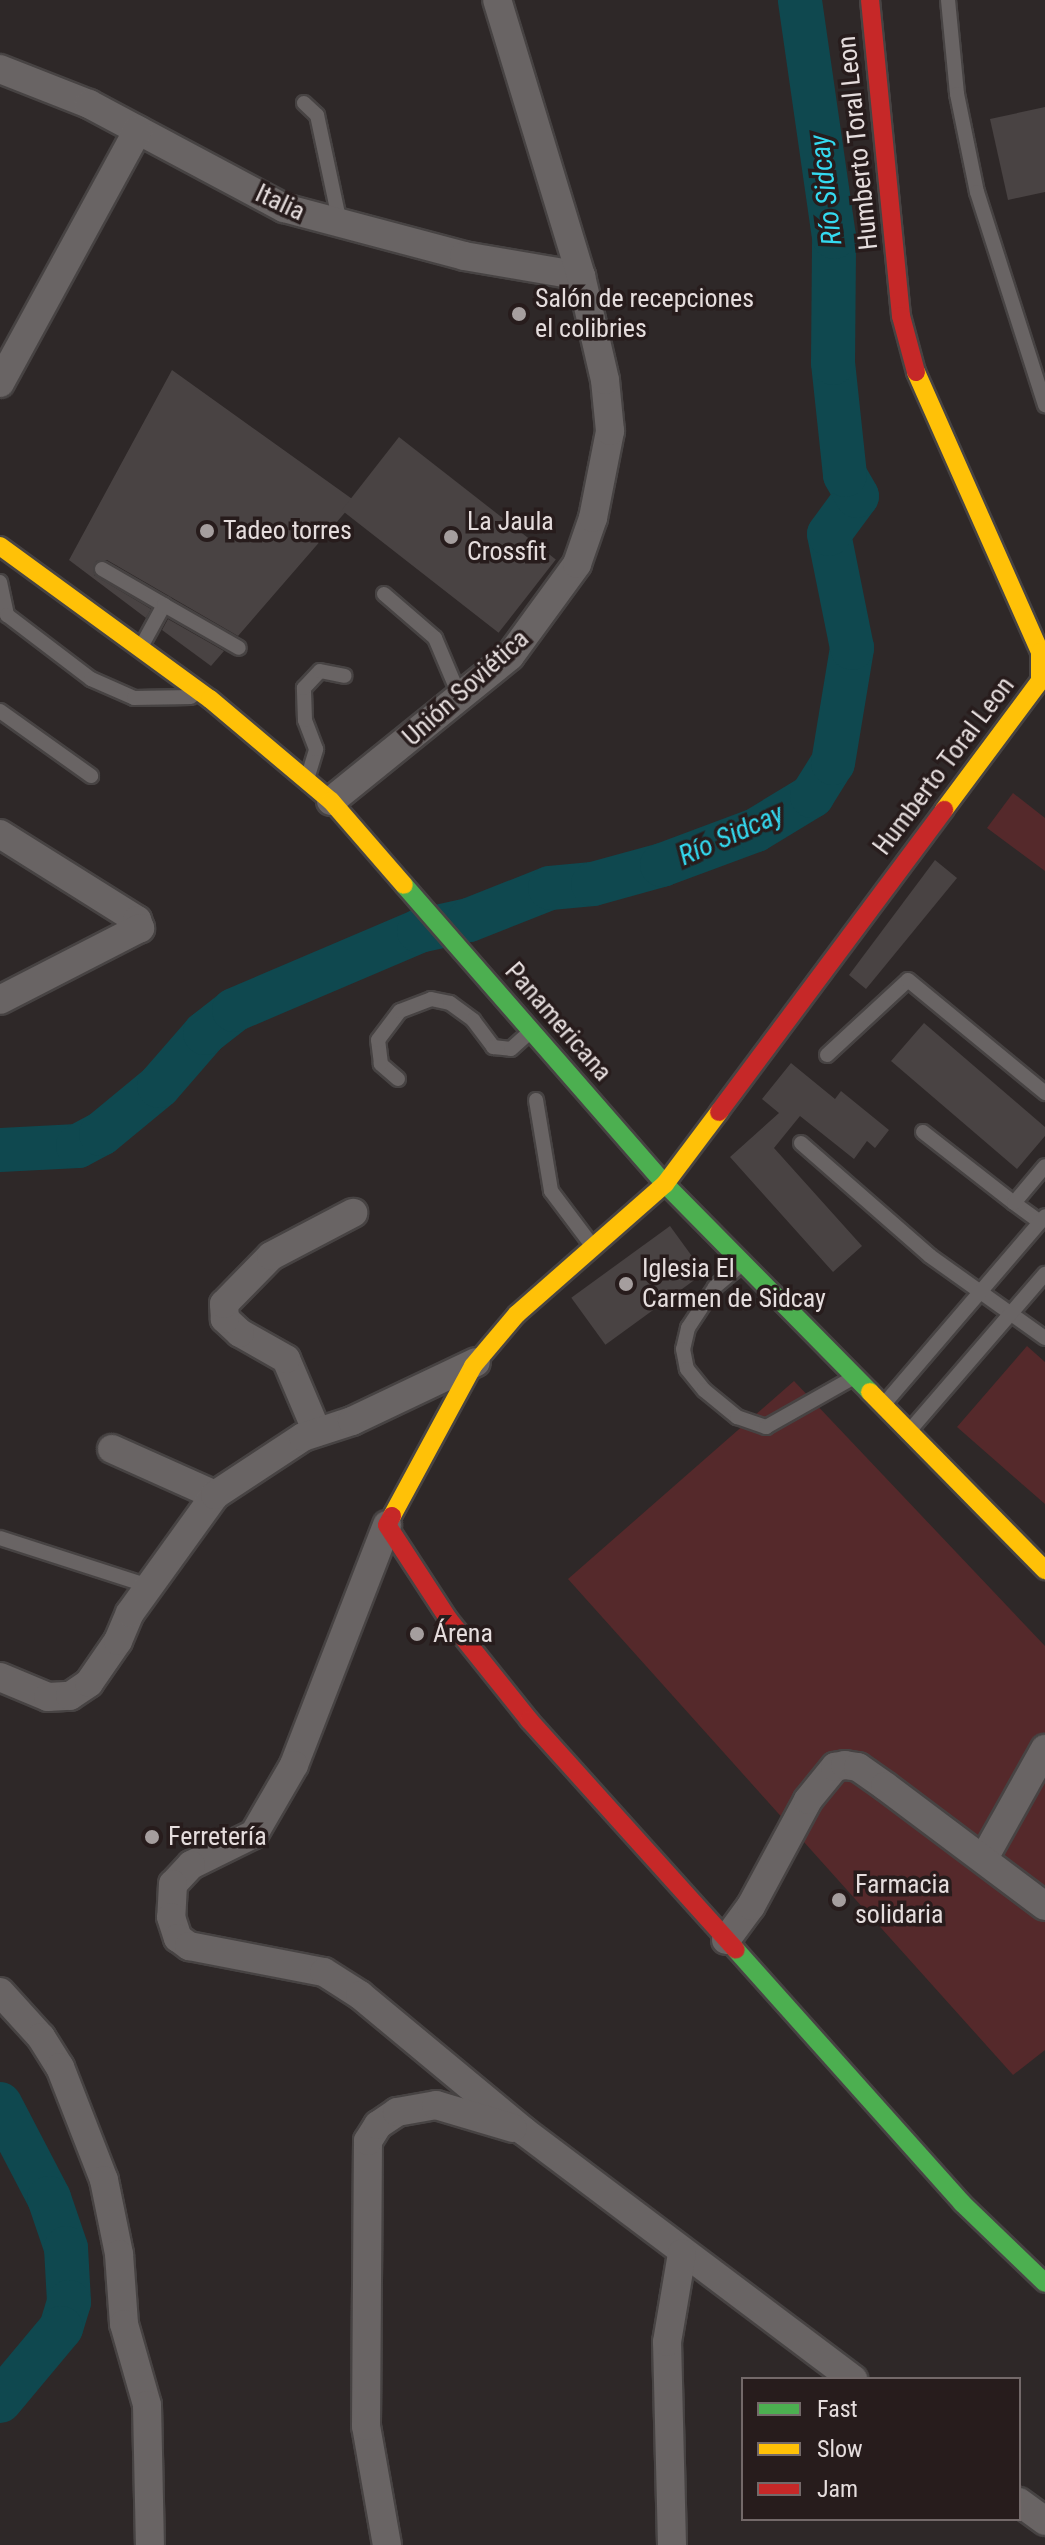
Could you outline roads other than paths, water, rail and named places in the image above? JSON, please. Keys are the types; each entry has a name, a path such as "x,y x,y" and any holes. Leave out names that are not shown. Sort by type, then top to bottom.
{"street":[{"name":"Unión Soviética","path":"331,801 510,656 541,619 577,564 593,518 610,431 605,380 581,276 497,0"},
{"name":"Humberto Toral Leon","path":"387,1525 476,1362 517,1314 665,1184 1040,681 1040,652 910,358 901,316 870,0"},
{"name":"Italia","path":"0,69 138,130 284,208 341,227 581,276"},
{"path":"0,383 138,130"},
{"name":"Panamericana","path":"0,546 200,692 331,801 665,1184 885,1403 1045,1570"},
{"path":"0,834 137,920 140,928 0,1000"},
{"path":"0,864 25,851"},
{"path":"317,1432 286,1359 240,1333 225,1319 224,1304 271,1256 353,1213"},
{"path":"0,1677 48,1697 70,1696 103,1666 150,1586 215,1495 317,1432 476,1362"},
{"path":"112,1449 215,1495"},
{"path":"387,1525 449,1620 529,1720 962,2203 1045,2283"},
{"path":"387,1525 294,1765 254,1834 180,1874 173,1884 171,1917 178,1938 189,1946 324,1972 360,1995 525,2132 850,2377"},
{"path":"984,1858 1045,1749"},
{"path":"726,1940 758,1895 808,1800 835,1767 858,1767 1045,1906"},
{"path":"0,1992 41,2037 60,2067 104,2180 119,2254 124,2324 147,2405 150,2545"},
{"path":"387,2545 366,2426 368,2141 378,2125 397,2112 436,2105 525,2132"},
{"path":"672,2545 667,2342 682,2253"},
{"path":"1021,2503 1045,2521"}],"lane":[{"path":"948,0 957,94 977,192 1045,405"},
{"path":"304,103 317,115 341,227"},
{"path":"102,569 239,648"},
{"path":"0,582 7,615 91,679 134,698 192,697 200,692"},
{"path":"384,594 435,638 460,697"},
{"path":"141,647 164,605"},
{"path":"306,780 316,749 305,720 304,688 320,671 345,676"},
{"path":"0,711 91,776"},
{"path":"827,1055 908,980 1045,1093"},
{"path":"398,1079 381,1064 378,1040 400,1011 431,999 450,1003 473,1020 493,1047 511,1049 531,1032"},
{"path":"536,1100 551,1191 594,1247"},
{"path":"885,1403 1043,1219 1014,1203 923,1132"},
{"path":"801,1143 930,1256 1045,1338"},
{"path":"1014,1203 1045,1166"},
{"path":"744,1262 715,1287 688,1328 687,1369 704,1390 737,1417 766,1427 857,1375"},
{"path":"911,1430 1045,1274"},
{"path":"0,1538 150,1586"}],"waterway":[{"name":"Río Sidcay","path":"0,1150 78,1146 101,1134 159,1086 205,1033 234,1010 419,931 469,920 550,888 593,884 662,865 756,830 812,796 833,763 852,648 829,534 857,496 845,475 833,363 834,237 800,0"},
{"name":"Río Sidcay","path":"0,2104 49,2198 66,2248 69,2302 61,2328 0,2401"}],"place":[{"name":"Salón de recepciones el colibries","path":"519,314"},
{"name":"Tadeo torres","path":"207,531"},
{"name":"La Jaula Crossfit","path":"451,537"},
{"name":"Iglesia El Carmen de Sidcay","path":"626,1284"},
{"name":"Árena","path":"417,1634"},
{"name":"Ferretería","path":"152,1837"},
{"name":"Farmacia solidaria","path":"839,1900"}]}
